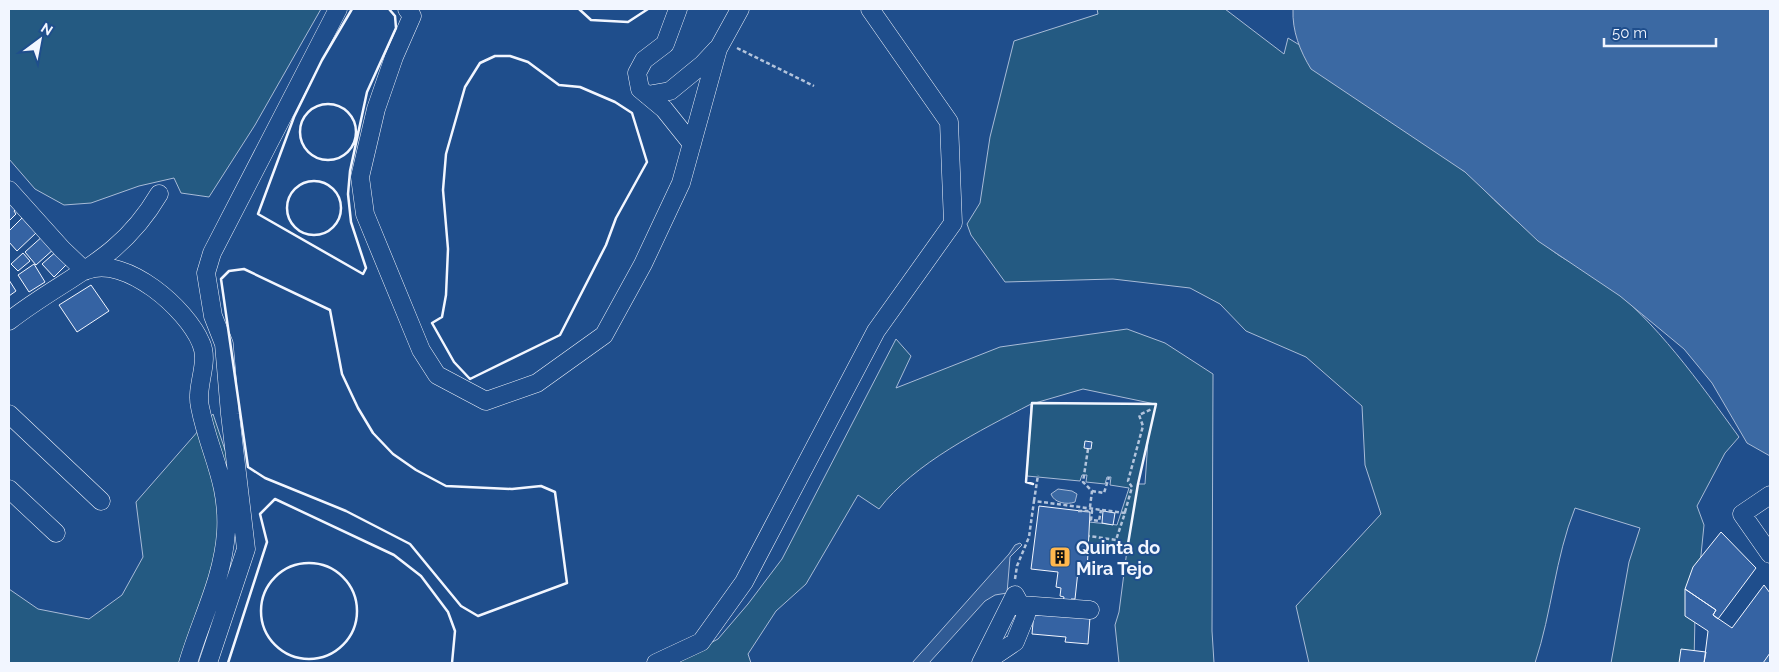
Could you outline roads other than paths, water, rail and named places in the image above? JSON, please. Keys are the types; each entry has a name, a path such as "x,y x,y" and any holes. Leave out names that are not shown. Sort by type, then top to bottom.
{"street":[{"path":"208,663 246,549 230,414 224,344 213,316 206,272 212,253 338,9"},
{"path":"407,9 412,16 394,57 376,109 360,177 365,214 421,350 437,375 486,401 537,383 604,335 643,264 681,183 724,47 740,9"},
{"path":"678,9 665,44 644,60 636,73 640,88 664,109 692,144"},
{"path":"656,663 701,642 744,582 876,331 953,223 949,122 870,9"},
{"path":"647,95 670,91 724,47"},
{"path":"9,190 62,249 86,270 110,268 133,276 161,293 182,314 201,343 204,359 199,404 219,466 226,500 226,532 222,563 188,663"},
{"path":"9,320 109,254 147,215 159,194"},
{"path":"9,414 101,501"},
{"path":"9,489 56,533"},
{"path":"1770,495 1742,514 1770,554"},
{"path":"982,663 1015,642 1026,615 1021,605 1090,610"}],"waterway":[{"path":"1765,663 1770,656"}],"place":[{"name":"Quinta do Mira Tejo","path":"1060,557"}]}
